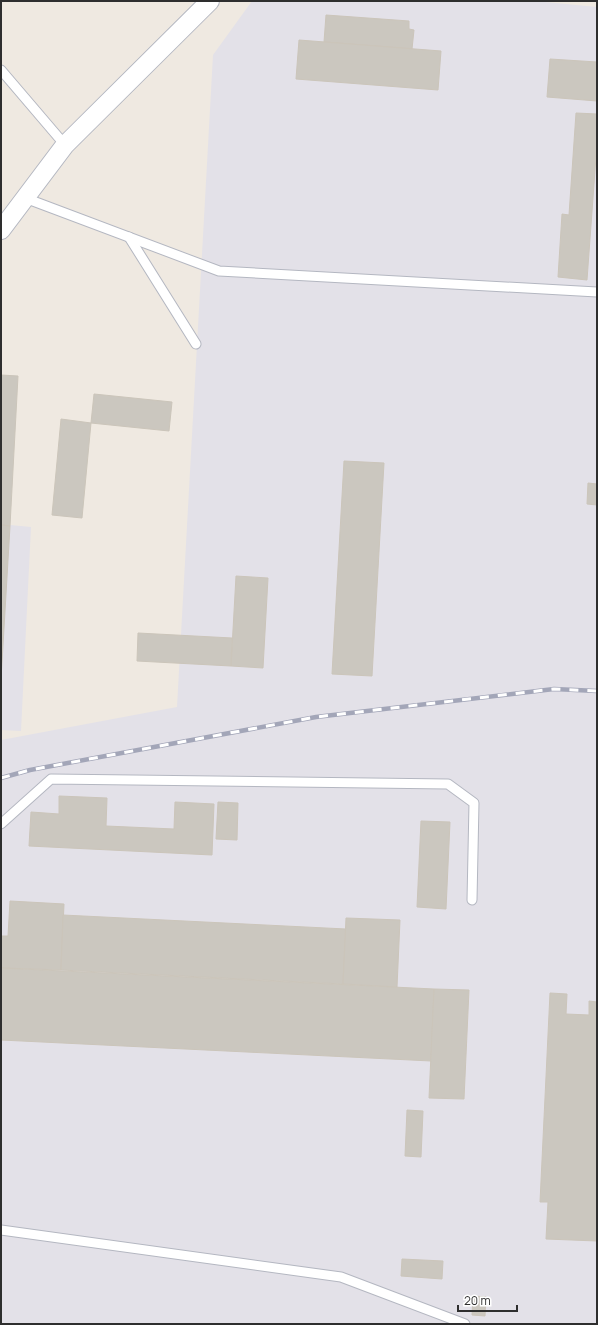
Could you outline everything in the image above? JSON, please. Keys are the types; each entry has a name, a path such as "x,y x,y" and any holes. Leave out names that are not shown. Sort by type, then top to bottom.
{"street":[{"path":"1,230 65,145 210,1"}],"lane":[{"path":"1,70 65,145"},
{"path":"25,198 219,271 597,292"},
{"path":"128,237 196,344"},
{"path":"1,824 51,779 448,784 474,803 472,900"},
{"path":"1,1230 341,1277 465,1324"}],"shaded area":[{"path":"252,1 535,1 597,7 597,1324 1,1324 1,740 177,707 213,55"},
{"path":"1,375 18,376 10,525 31,527 21,731 1,730"}],"building":[{"path":"326,15 409,21 409,29 414,30 412,49 324,42"},
{"path":"299,40 441,51 438,90 296,79"},
{"path":"550,59 597,62 597,101 547,97"},
{"path":"576,113 597,114 597,143 587,280 558,277 562,214 569,215"},
{"path":"1,375 18,376 10,526 1,525"},
{"path":"94,394 172,402 169,431 91,423"},
{"path":"61,419 91,423 82,518 52,515"},
{"path":"344,461 384,463 372,676 332,674"},
{"path":"588,483 597,484 597,505 587,504"},
{"path":"1,525 10,526 1,679"},
{"path":"236,576 268,578 263,668 231,666"},
{"path":"138,633 232,638 231,666 137,661"},
{"path":"59,796 107,798 106,826 174,829 175,802 214,804 212,855 29,846 31,812 59,814"},
{"path":"218,802 238,803 237,840 216,839"},
{"path":"421,821 450,822 446,909 417,907"},
{"path":"10,901 64,904 61,970 1,968 1,936 8,936"},
{"path":"63,915 346,929 343,984 61,970"},
{"path":"346,918 400,920 397,987 343,984"},
{"path":"1,968 434,989 431,1061 1,1040"},
{"path":"434,989 469,990 464,1099 429,1098"},
{"path":"550,993 567,994 566,1014 589,1015 589,1001 597,1002 597,1241 546,1239 548,1202 540,1202"},
{"path":"407,1110 423,1111 421,1157 405,1156"},
{"path":"402,1259 443,1261 442,1279 401,1276"},
{"path":"473,1296 486,1297 485,1316 472,1315"}],"railway":[{"path":"1,778 30,770 316,717 554,689 597,691"}]}
